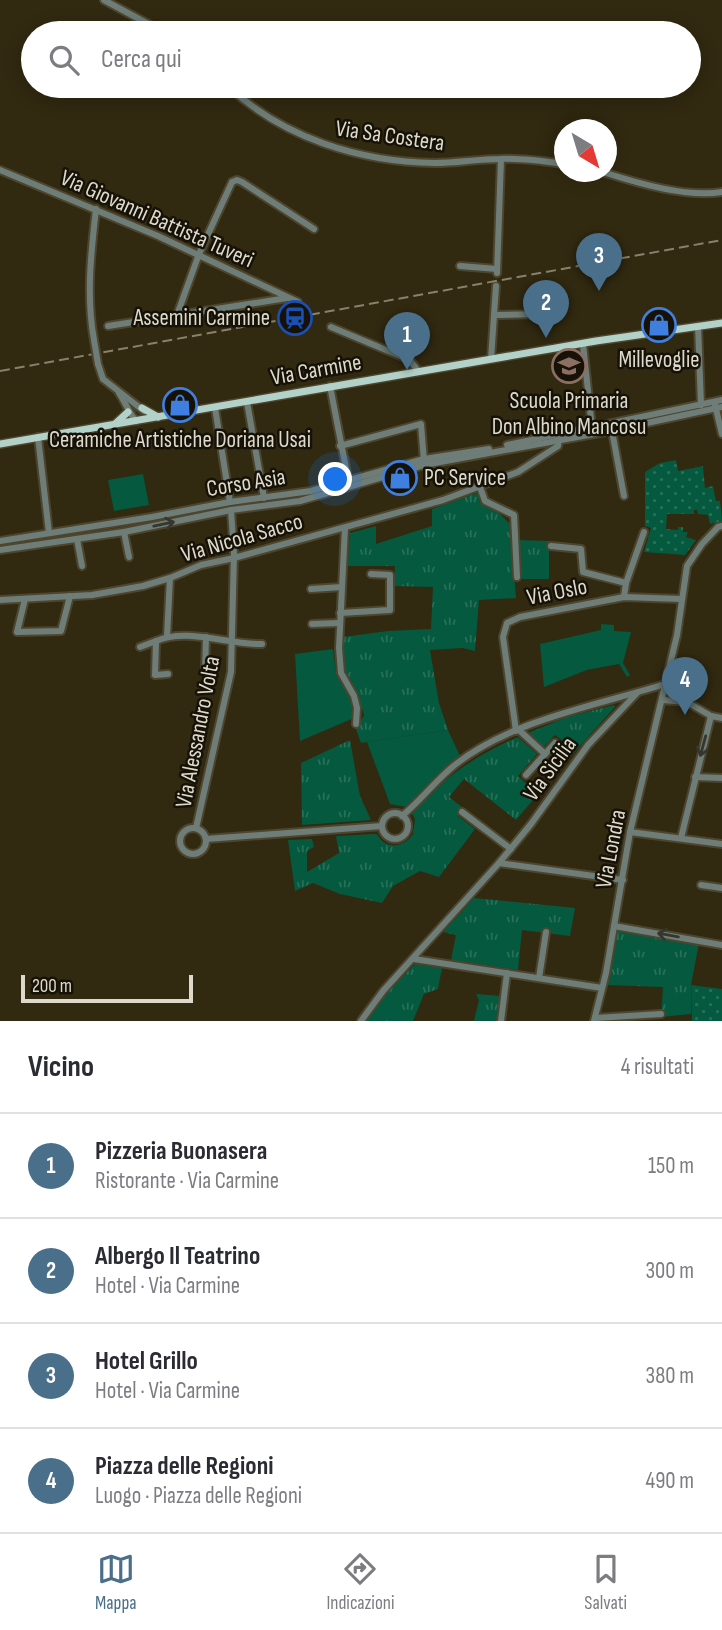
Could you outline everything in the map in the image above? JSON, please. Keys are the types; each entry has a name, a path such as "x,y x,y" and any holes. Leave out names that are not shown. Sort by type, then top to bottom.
{"main road":[{"name":"Via Carmine","path":"0,444 418,371 722,323"},
{"path":"142,408 158,417"},
{"path":"113,425 128,412"}],"street":[{"path":"104,0 143,21"},
{"name":"Via Sa Costera","path":"243,98 325,146 355,153 433,163 501,159 554,163"},
{"path":"460,266 497,271 501,159"},
{"name":"Via Giovanni Battista Tuveri","path":"0,170 199,254 298,303"},
{"path":"617,177 703,195 722,192"},
{"path":"177,315 199,254 232,182 237,180 314,229"},
{"path":"96,209 89,278 89,313 98,365 103,379 142,408 140,420 128,412 118,391"},
{"path":"491,359 496,286"},
{"path":"108,326 287,298"},
{"path":"494,315 540,314"},
{"path":"698,326 701,405"},
{"path":"331,327 410,360 418,371"},
{"path":"583,344 592,428"},
{"path":"330,386 348,483 424,462 559,437 612,431 717,406 722,400"},
{"path":"247,402 264,498"},
{"path":"559,437 701,405 717,406"},
{"path":"717,406 722,434"},
{"path":"215,408 230,502"},
{"path":"340,446 421,424 424,462"},
{"path":"612,431 624,496"},
{"path":"38,437 49,533"},
{"name":"Via Nicola Sacco","path":"0,600 70,596 143,586 201,565 443,500 518,472 558,446 559,437"},
{"name":"Corso Asia","path":"0,541 348,483"},
{"name":"Corso Asia","path":"0,550 124,532 231,510 300,500 348,483"},
{"path":"480,487 485,501 514,514 517,577"},
{"name":"Via Alessandro Volta","path":"196,828 231,672 234,558 231,510"},
{"path":"402,816 456,764 518,731 568,711 665,684 677,635 687,566 702,544 722,526"},
{"path":"345,528 340,613 341,673 354,696 357,708 356,724"},
{"path":"124,532 129,557"},
{"path":"624,597 626,583 644,532"},
{"path":"78,539 82,566"},
{"path":"551,546 581,549 583,572 626,583"},
{"path":"340,613 390,610 390,575 371,574"},
{"path":"167,636 170,578"},
{"path":"311,589 342,587"},
{"path":"24,599 17,632 51,632 61,631 70,596"},
{"name":"Via Oslo","path":"518,731 503,637 507,623 520,617 624,597 681,599"},
{"path":"312,624 340,623"},
{"path":"140,648 167,636 206,637 233,643 262,644"},
{"path":"205,671 206,637"},
{"path":"156,640 155,675 168,674"},
{"name":"Via Londra","path":"594,1019 623,880 630,832 665,684"},
{"name":"Via Sicilia","path":"361,1021 383,991 511,849 588,746 637,692"},
{"path":"614,700 621,709"},
{"path":"663,700 687,702 711,716 722,718"},
{"path":"681,838 711,716"},
{"path":"518,731 545,754"},
{"path":"526,775 555,743"},
{"path":"695,777 722,778"},
{"path":"462,812 511,849"},
{"path":"395,813 402,816 407,827 400,837 388,837 382,826 384,818 395,813"},
{"path":"206,839 382,826"},
{"path":"196,828 203,832 206,839 201,850 190,853 183,848 181,840 184,832 196,828"},
{"path":"630,832 722,845"},
{"path":"188,863 190,853"},
{"path":"499,863 623,880"},
{"path":"701,885 722,888"},
{"path":"614,926 722,945"},
{"path":"539,978 546,932"},
{"path":"414,959 539,978 566,985 602,988"},
{"path":"501,1021 506,973"},
{"path":"594,1019 661,1014"}],"shaded area":[{"name":"Scuola Primaria Don Albino Mancosu","path":"582,354 585,380 576,381 575,376 555,378 554,357"}],"green space":[{"path":"676,460 678,471 703,466 705,488 713,486 716,501 720,501 722,521 710,524 708,515 698,514 697,510 694,510 694,514 667,514 666,529 678,530 678,527 683,527 683,532 688,532 686,537 696,540 685,555 644,552 651,528 645,526 645,472 660,463"},
{"path":"143,474 149,505 114,511 108,480"},
{"path":"477,493 480,502 498,512 510,524 516,598 479,600 475,651 463,648 430,650 439,703 448,730 361,743 356,729 364,715 344,674 343,637 431,629 433,587 394,586 395,566 347,566 350,533 376,526 376,544 432,526 432,509"},
{"path":"518,540 549,541 549,579 522,579"},
{"path":"601,624 614,625 614,631 631,632 623,663 630,675 627,677 619,664 587,670 544,687 540,644 601,630"},
{"path":"333,649 336,671 352,701 354,718 300,741 295,654"},
{"path":"614,705 563,765 551,755 563,741 555,735 544,747 528,733 567,717"},
{"path":"448,730 460,756 406,807 390,804 367,742"},
{"path":"518,737 537,754 518,776 538,794 516,820 464,779 449,797 463,808 458,816 475,829 439,877 420,871 393,886 382,903 340,894 313,883 295,891 288,840 312,839 314,847 307,851 307,872 339,853 336,836 377,834 390,845 405,842 413,834 415,819 412,814 435,789 474,760"},
{"path":"350,740 360,796 371,820 302,825 301,763"},
{"path":"474,898 575,908 570,936 522,930 518,970 451,960 456,935 443,932"},
{"path":"618,929 699,943 691,985 691,1014 661,1017 663,987 607,985"},
{"path":"415,964 442,968 438,989 424,994 413,1021 366,1021 387,992"},
{"path":"691,985 722,989 722,1021 692,1021"},
{"path":"476,994 501,996 497,1021 474,1021 479,1000"}],"railway":[{"path":"0,371 722,240"}],"place":[{"name":"Hotel Grillo","path":"599,291"},
{"name":"Assemini Carmine","path":"295,318"},
{"name":"Millevoglie","path":"659,325"},
{"name":"Albergo Il Teatrino","path":"546,338"},
{"name":"Scuola Primaria Don Albino Mancosu","path":"569,366"},
{"name":"Pizzeria Buonasera","path":"407,370"},
{"name":"Ceramiche Artistiche Doriana Usai","path":"180,405"},
{"name":"PC Service","path":"400,478"},
{"name":"Piazza delle Regioni","path":"685,715"}]}
